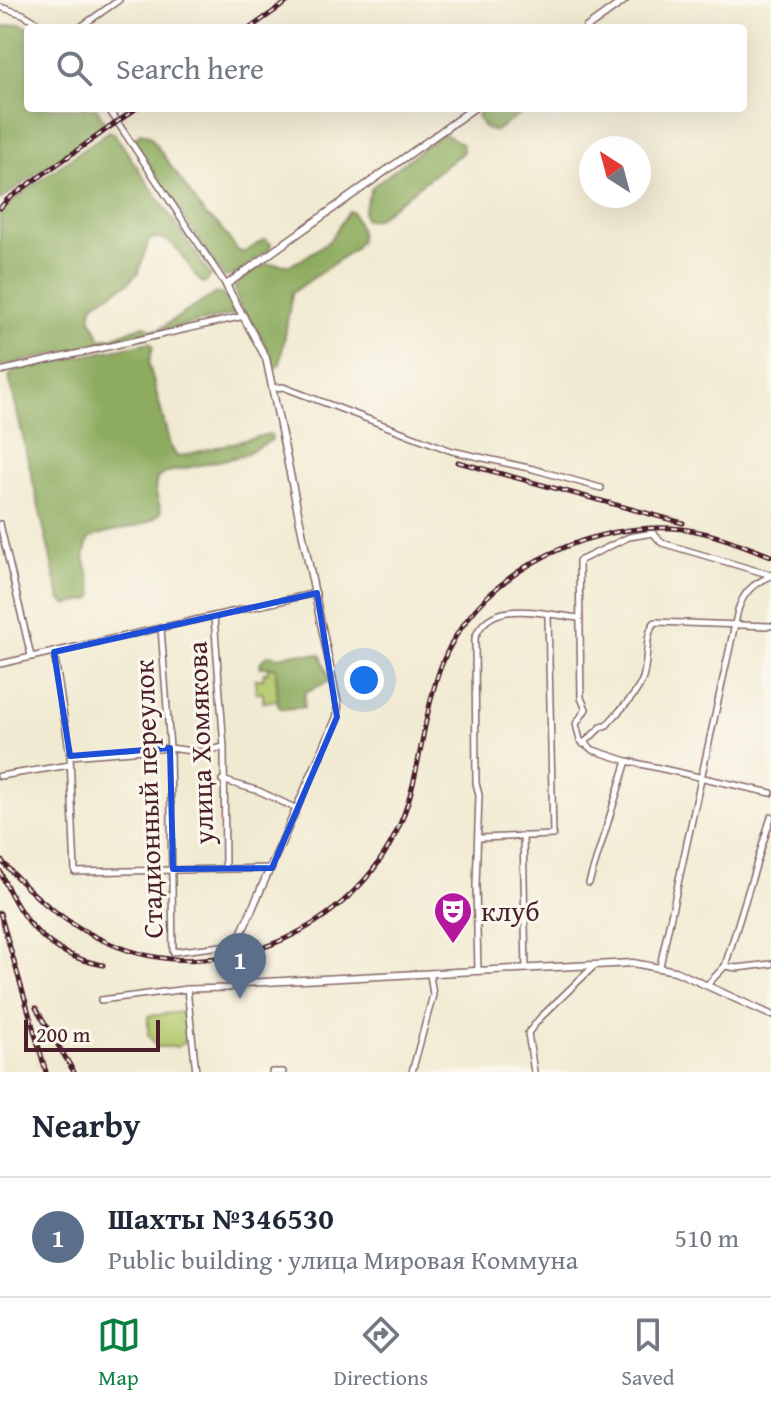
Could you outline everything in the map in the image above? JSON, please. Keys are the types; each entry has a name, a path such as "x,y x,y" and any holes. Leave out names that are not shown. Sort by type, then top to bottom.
{"main road":[{"path":"592,24 625,0"},
{"path":"468,112 226,285 263,349 274,388 338,705 337,717 238,944 237,972 243,983 633,963 660,966 771,1015"}],"street":[{"path":"85,24 119,0"},
{"path":"0,7 23,14 39,24"},
{"path":"111,112 226,285"},
{"path":"0,371 245,316"},
{"path":"274,388 283,387 452,451 601,488"},
{"path":"0,524 31,656"},
{"path":"771,576 662,543 653,533 629,537 579,561 581,698 586,709 576,724 583,744 593,750 627,761 771,793"},
{"path":"660,966 741,599 755,583 771,576"},
{"path":"0,664 317,593"},
{"path":"478,971 475,638 478,629 491,615 499,612 579,618"},
{"path":"479,838 553,835 548,616"},
{"name":"улица Хомякова","path":"214,617 224,747 225,869"},
{"path":"583,744 607,725 630,700 644,676 650,626 660,622 771,626"},
{"name":"Стадионный переулок","path":"161,628 170,748 173,952 238,944"},
{"path":"54,652 70,756 75,872 272,868"},
{"path":"70,756 170,748 190,752 224,747"},
{"path":"589,883 627,761"},
{"path":"0,776 70,765"},
{"path":"222,780 259,791 297,809"},
{"path":"707,985 725,966 771,817"},
{"path":"523,836 526,969"},
{"path":"725,966 737,968 771,964"},
{"path":"534,1072 528,1033 595,965"},
{"path":"412,1072 433,995 430,974"},
{"path":"101,1000 187,989 229,988 243,983"},
{"path":"187,989 196,1072"},
{"path":"272,1072 283,1072"}],"highlighted area":[{"path":"317,593 337,717 272,868 173,869 170,748 70,756 54,652"}],"green space":[{"path":"24,26 24,112 99,112 104,122 102,127 0,200 0,27"},
{"path":"478,112 524,112 495,131 488,130 477,116"},
{"path":"109,131 114,133 211,276 205,283 201,282 173,245 158,238 149,240 138,273 128,283 93,304 90,316 100,338 112,338 143,325 153,330 159,329 216,293 224,295 235,314 0,366 0,212"},
{"path":"140,133 149,135 206,216 218,224 238,251 245,252 265,239 271,244 269,250 236,274 224,277 136,145 134,139"},
{"path":"443,133 462,144 463,152 376,219 365,220 363,212 372,187"},
{"path":"349,211 360,231 358,245 292,293 280,364 274,368 265,344 239,303 235,288 260,267 290,265 301,260 329,241"},
{"path":"150,342 153,346 149,364 170,445 177,457 269,434 272,440 241,456 168,472 157,478 155,490 161,511 138,526 88,540 84,557 94,595 91,599 66,605 60,599 9,377 15,370"},
{"path":"296,653 321,655 330,681 305,692 304,707 283,709 278,706 276,667 260,667 261,661 268,655 280,657"},
{"path":"268,667 276,667 278,700 263,702 263,693 256,693 255,679 263,679"},
{"path":"182,1012 186,1019 185,1042 177,1047 157,1047 148,1035 148,1016"}],"railway":[{"path":"256,24 290,0"},
{"path":"0,208 8,199 131,112"},
{"path":"458,462 683,523"},
{"path":"0,859 36,896 64,918 93,936 149,956 190,960 231,956 271,944 309,926 343,902 371,872 394,837 410,796 440,669 456,636 477,608 503,583 533,562 566,547 601,535 636,529 672,528 698,532 771,556"},
{"path":"0,871 17,906 39,933 67,953 103,965"},
{"path":"0,913 46,1072"},
{"path":"36,1008 74,1072"}],"place":[{"name":"клуб","path":"453,945"},
{"name":"Шахты №346530","path":"240,999"}]}
